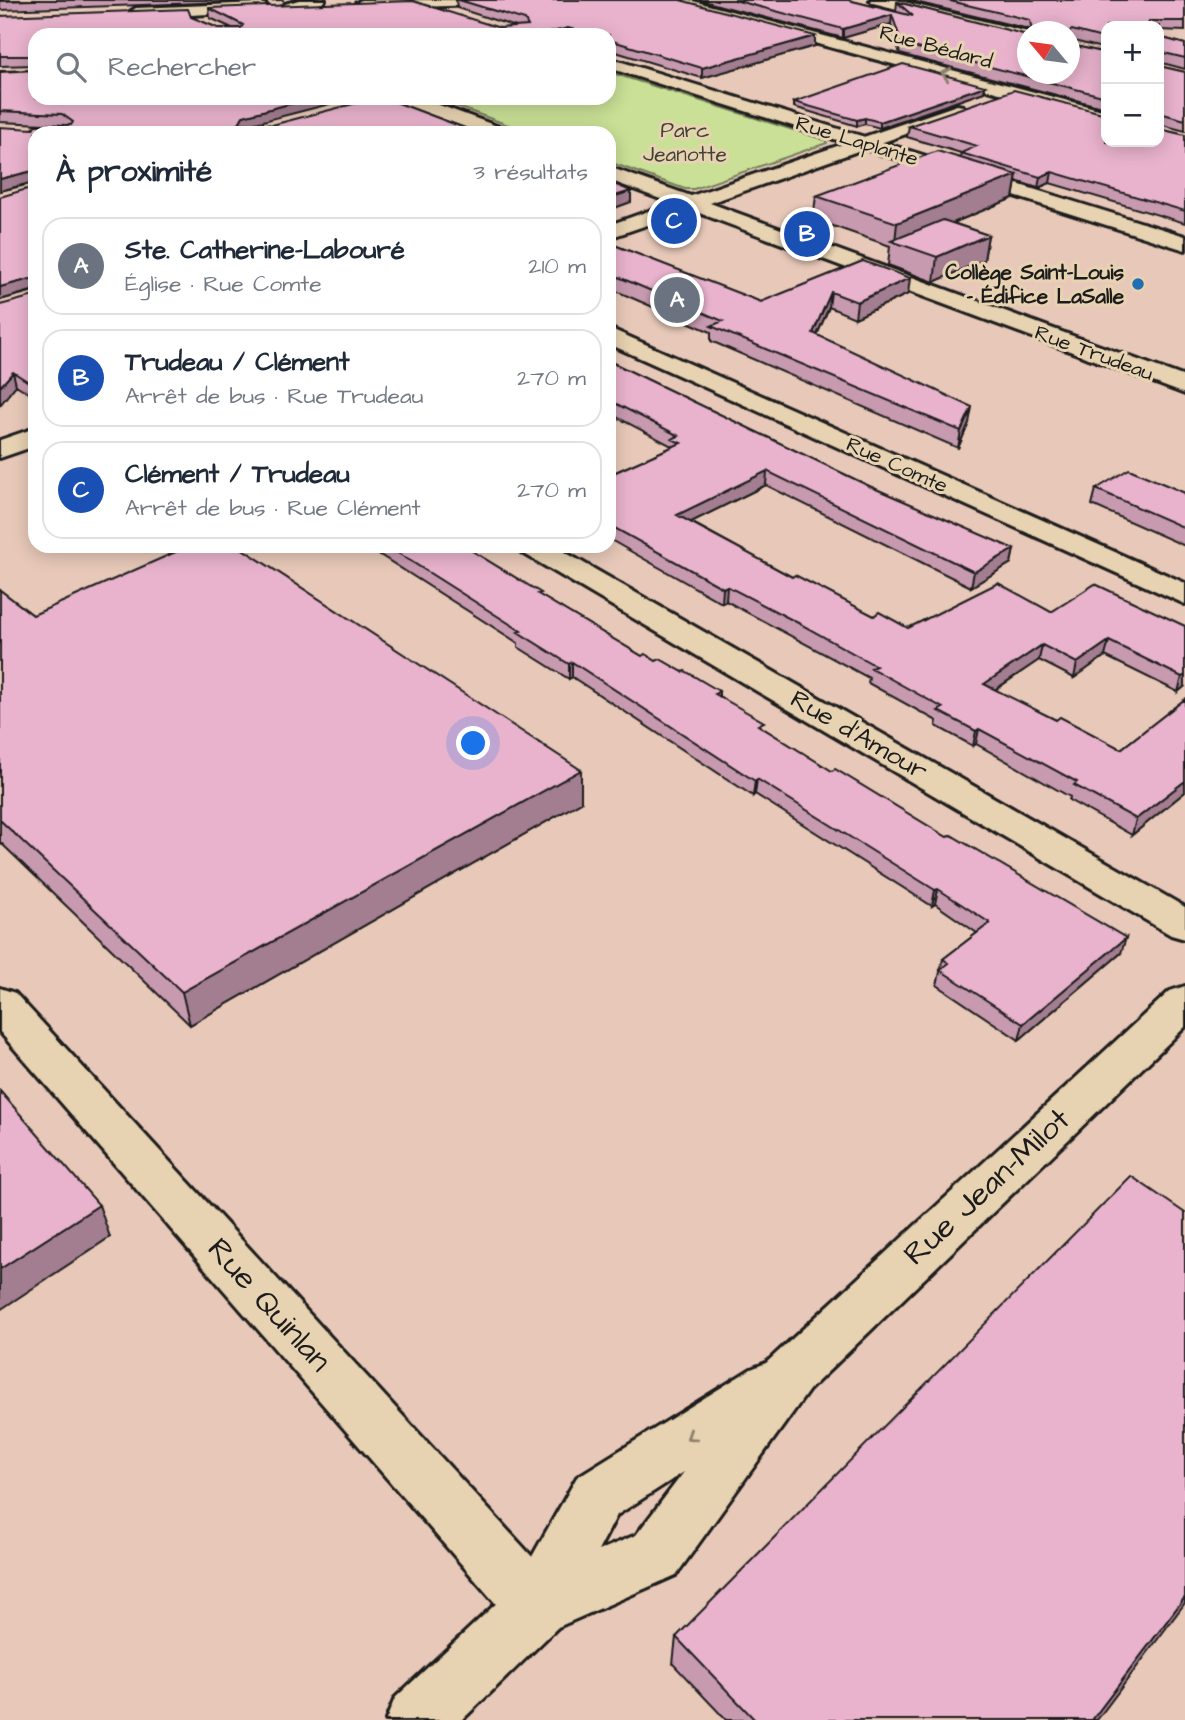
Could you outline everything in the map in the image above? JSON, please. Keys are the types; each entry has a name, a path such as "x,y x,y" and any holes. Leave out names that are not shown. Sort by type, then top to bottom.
{"street":[{"path":"353,5 476,0"},
{"path":"409,1 463,18 460,9 476,0"},
{"name":"Rue Bédard","path":"672,0 1101,116"},
{"path":"878,0 1017,35"},
{"path":"113,14 203,18 323,3"},
{"name":"Rue Laplante","path":"616,66 1185,243"},
{"path":"616,230 1012,91"},
{"path":"423,105 479,126"},
{"name":"Rue Trudeau","path":"616,176 1185,386"},
{"name":"Rue Comte","path":"616,338 1185,595"},
{"path":"0,450 28,439"},
{"name":"Rue d'Amour","path":"544,553 1185,925"},
{"name":"Rue Jean-Milot","path":"537,1606 656,1555 790,1373 1185,1002"},
{"name":"Rue Quinlan","path":"0,1004 537,1606"},
{"name":"Rue Jean-Milot","path":"432,1715 537,1606 597,1496 790,1373"}],"green space":[{"name":"Parc Jeanotte","path":"616,74 825,140 827,143 694,189 685,189 616,164 616,126 511,126 453,105 616,105"}],"building":[{"path":"459,0 680,0 815,36 702,68 616,42 616,28 500,28 528,26 525,20"},
{"path":"734,0 848,0 913,16 897,2 1017,32 1017,74 902,44 892,15 843,29"},
{"path":"946,0 1185,0 1185,21 1101,21 1101,38 1080,32 1080,21 1030,20"},
{"path":"413,1 500,28 241,28 243,25 209,8"},
{"path":"188,9 191,17 218,28 28,28 28,56 0,56 0,16"},
{"path":"1164,38 1185,44 1185,58 1164,53"},
{"path":"1080,47 1101,52 1101,96 1056,84 1080,84"},
{"path":"903,64 985,86 880,122 865,118 857,120 794,102"},
{"path":"1164,67 1185,72 1185,120 1164,114"},
{"path":"28,70 28,105 285,105 243,116 239,123 272,125 349,105 404,105 459,126 34,126 71,125 73,122 62,114 0,111 0,72"},
{"path":"1014,90 1101,113 1101,147 1164,147 1164,130 1185,135 1185,211 1052,172 1040,177 961,153 977,146 909,126"},
{"path":"0,127 28,129 28,172 0,179"},
{"path":"937,151 1017,175 897,223 816,196"},
{"path":"616,185 631,191 616,196"},
{"path":"28,189 28,280 0,287 0,197"},
{"path":"943,220 988,235 937,257 891,241"},
{"path":"616,246 761,302 863,261 910,278 857,302 831,292 813,333 972,407 961,431 711,326 723,321 616,276"},
{"path":"28,298 28,382 13,372 0,387 0,305"},
{"path":"616,364 869,486 1014,549 974,572 767,471 677,515 792,577 795,575 874,616 879,612 908,628 998,583 1051,612 1095,584 1185,626 1185,675 1182,677 1109,641 1077,663 1042,645 984,684 1056,720 1060,717 1121,749 1185,699 1185,781 1136,819 1074,785 1077,782 979,729 976,731 938,711 943,708 871,668 876,666 727,586 723,588 616,529 616,472 681,443 672,439 679,436 616,404"},
{"path":"1129,469 1185,493 1185,528 1096,489"},
{"path":"173,553 249,553 581,770 182,992 0,820 0,590 33,615"},
{"path":"398,553 475,553 642,656 645,654 656,661 660,659 719,691 715,694 764,722 758,725 832,771 835,769 947,837 951,835 1126,938 1023,1024 940,970 949,963 943,959 990,923 757,779 755,781 572,662 569,664 518,632 521,631"},
{"path":"0,1091 99,1205 0,1269"},
{"path":"1131,1176 1185,1213 1185,1597 1092,1720 755,1720 676,1637"}],"place":[{"name":"Clément / Trudeau","path":"674,221"},
{"name":"Trudeau / Clément","path":"807,234"},
{"name":"Collège Saint-Louis - Édifice LaSalle","path":"1138,284"},
{"name":"Ste. Catherine-Labouré","path":"677,300"}]}
